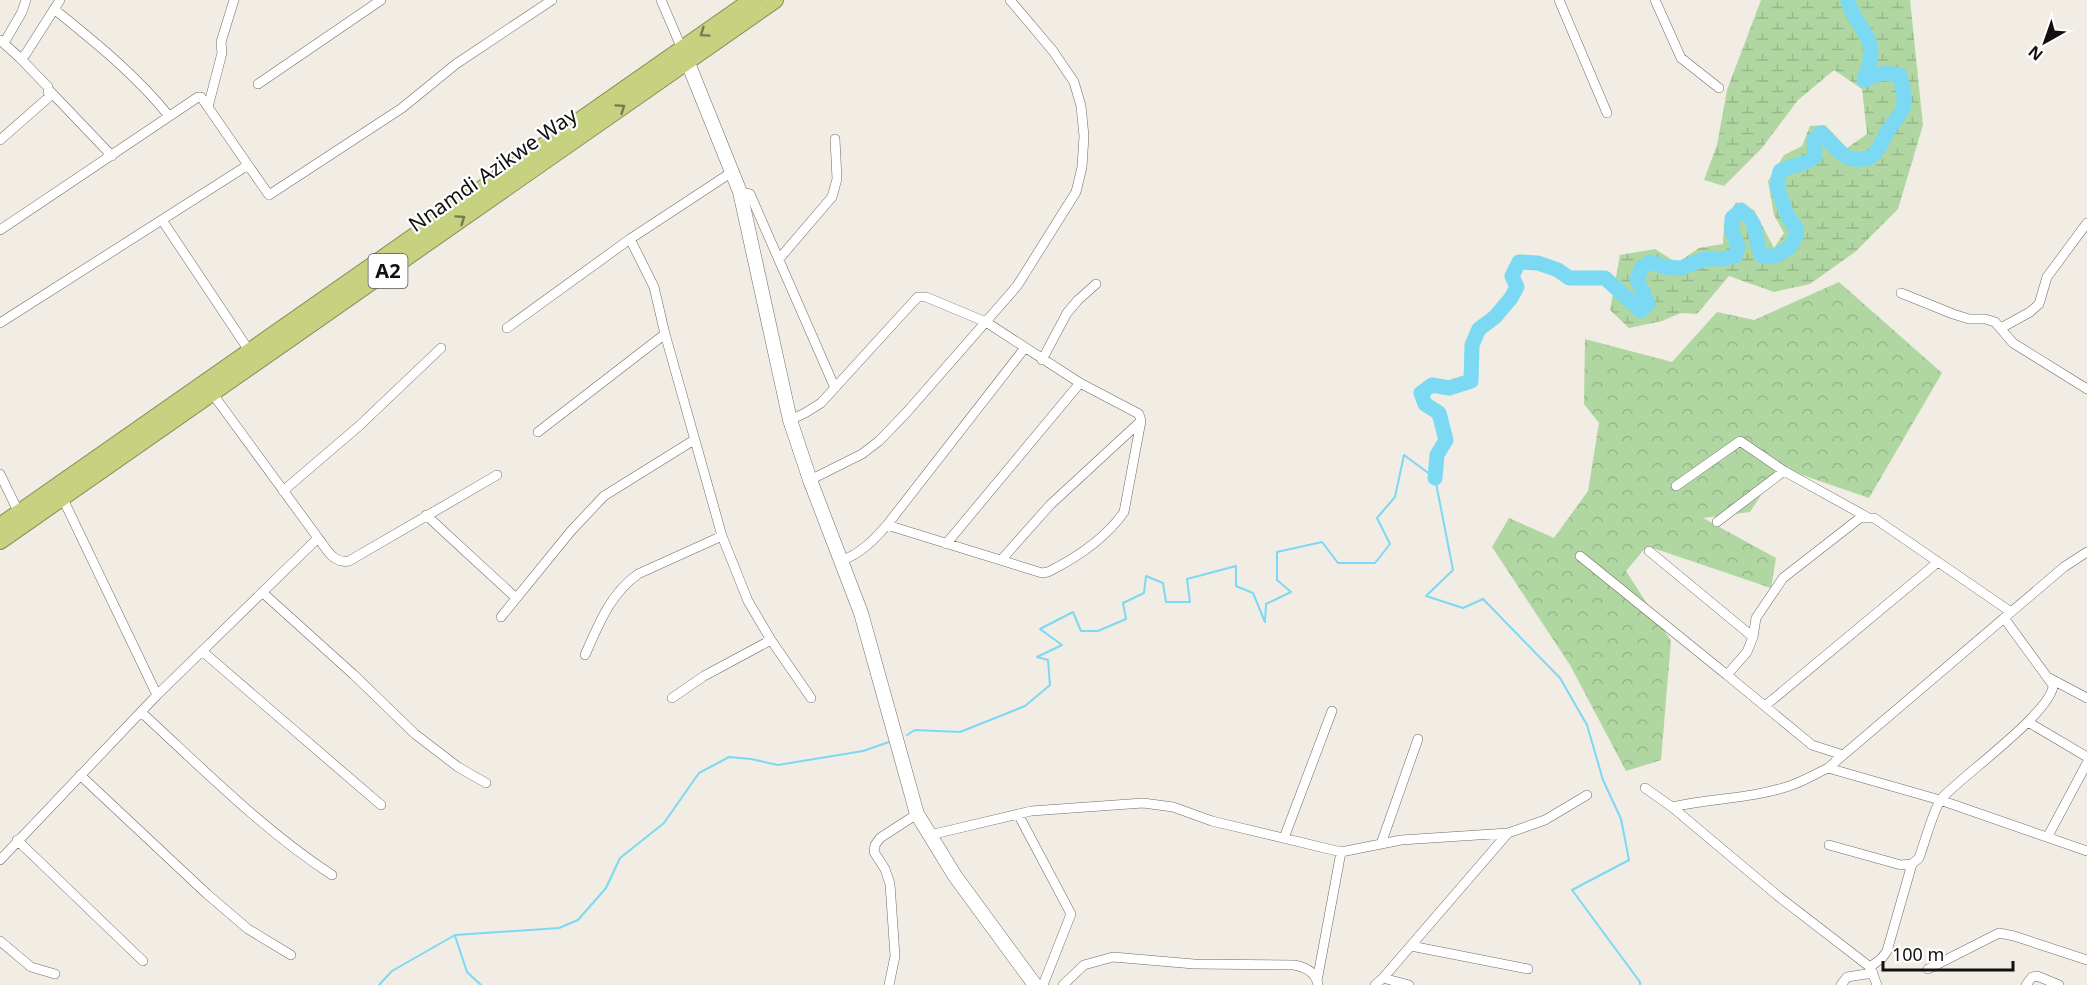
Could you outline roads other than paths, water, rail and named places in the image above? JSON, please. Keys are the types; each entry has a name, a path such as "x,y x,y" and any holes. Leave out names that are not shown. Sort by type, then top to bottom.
{"highway":[{"name":"Nnamdi Azikwe Way","path":"0,541 212,393 685,55 752,0"},
{"name":"Nnamdi Azikwe Way","path":"0,526 685,55 775,0"}],"street":[{"path":"26,0 22,12 2,42 20,58 112,156"},
{"path":"20,58 25,55 60,0"},
{"path":"207,107 222,53 221,42 234,0"},
{"path":"258,84 381,0"},
{"path":"0,230 198,97 201,98 269,195 402,108 456,64 552,0"},
{"path":"661,0 740,192 790,420 810,480 861,614 917,813 955,876 1035,985"},
{"path":"810,480 862,454 879,441 1017,286 1076,192 1082,167 1084,136 1081,105 1074,82 1053,51 1010,0"},
{"path":"1559,0 1606,113"},
{"path":"1655,0 1680,58 1719,88"},
{"path":"54,9 112,56 149,92 169,116"},
{"path":"0,140 50,97 49,90"},
{"path":"779,259 832,197 837,179 835,139"},
{"path":"0,323 248,165"},
{"path":"507,328 630,239 732,172"},
{"path":"740,192 750,194 811,338 835,388"},
{"path":"162,220 250,352"},
{"path":"2001,328 2030,312 2039,304 2047,277 2087,223"},
{"path":"630,239 654,287 722,536 748,601 771,640 811,698"},
{"path":"1042,360 1067,313 1096,284"},
{"path":"1901,293 1961,316 1995,322 2013,343 2087,389"},
{"path":"790,420 816,406 835,388 918,297 926,297 986,322 1042,360 1139,414 1141,421 1124,512 1117,522 1092,545 1048,572 1042,573 887,525"},
{"path":"538,432 665,334"},
{"path":"283,491 358,426 441,348"},
{"path":"841,561 870,545 1024,349"},
{"path":"946,544 1080,382"},
{"path":"212,393 318,538 335,560 340,562 349,561 497,475"},
{"path":"1002,560 1050,504 1141,421"},
{"path":"501,616 571,531 604,496 694,440"},
{"path":"1676,486 1740,441 1784,471 1867,517"},
{"path":"1718,522 1784,471"},
{"path":"0,474 19,513"},
{"path":"63,497 157,695"},
{"path":"426,515 516,598"},
{"path":"1727,675 1747,652 1753,637 1756,618 1783,578 1860,518 1867,517 1874,518 1938,562 2007,615 2053,685 2052,694 2028,722 1940,800 1919,858 1912,864 1887,951 1871,970 1847,977 1841,985"},
{"path":"585,655 604,612 613,597 627,582 638,574 722,536"},
{"path":"0,860 157,695 318,538"},
{"path":"1649,551 1753,637"},
{"path":"1672,807 1694,802 1720,801 1789,786 1828,768 2064,567 2087,552"},
{"path":"1580,556 1812,745 1843,754"},
{"path":"1765,706 1938,562"},
{"path":"262,592 415,734 458,767 486,783"},
{"path":"672,698 704,676 771,640"},
{"path":"202,651 381,805"},
{"path":"2048,677 2087,698"},
{"path":"1284,838 1332,711"},
{"path":"141,712 249,811 304,856 332,875"},
{"path":"2028,722 2087,757"},
{"path":"1381,844 1418,740"},
{"path":"2048,836 2087,763"},
{"path":"1828,768 1940,800 2087,851"},
{"path":"80,775 240,922 291,956"},
{"path":"1646,788 1871,970 1877,985"},
{"path":"930,835 1031,811 1143,803 1173,807 1212,820 1341,852 1401,840 1508,833 1545,820 1587,795"},
{"path":"889,985 895,956 890,885 885,869 874,852 875,845 880,838 917,813"},
{"path":"1018,814 1071,914 1043,985"},
{"path":"1375,985 1508,833"},
{"path":"17,840 143,961"},
{"path":"1829,845 1901,865 1912,864"},
{"path":"1318,983 1341,852"},
{"path":"1928,969 1999,933 2087,960"},
{"path":"0,941 31,967 55,974"},
{"path":"1411,946 1528,969"},
{"path":"1063,985 1084,965 1113,957 1194,964 1294,965 1305,967 1318,983"},
{"path":"2026,985 2032,977 2037,976 2059,985"},
{"path":"1383,978 1409,985"}],"waterway":[{"path":"1435,478 1437,455 1446,440 1439,413 1425,404 1421,393 1432,385 1449,388 1471,381 1472,345 1479,329 1495,317 1511,298 1517,287 1512,276 1519,262 1538,263 1558,270 1569,278 1605,278 1641,311 1648,304 1637,279 1642,267 1651,262 1664,267 1681,268 1705,259 1735,256 1738,246 1732,231 1732,218 1741,210 1752,222 1762,256 1775,256 1789,248 1796,236 1796,227 1788,217 1777,186 1780,171 1815,157 1814,140 1821,133 1839,151 1850,158 1865,159 1874,154 1902,111 1903,92 1900,75 1883,73 1864,80 1870,59 1870,45 1848,0"},
{"path":"907,735 915,730 960,732 1025,706 1050,685 1048,660 1037,657 1062,645 1040,629 1073,612 1081,631 1098,631 1126,619 1123,603 1144,593 1146,576 1163,583 1166,602 1190,602 1187,579 1236,566 1236,586 1253,593 1265,622 1266,604 1291,592 1277,580 1277,552 1322,542 1338,563 1375,563 1390,544 1377,518 1395,497 1404,455 1435,478 1453,570 1426,596 1463,608 1483,599 1560,678 1587,725 1603,780 1621,819 1629,860 1572,890 1640,985"},
{"path":"379,985 392,971 455,935 559,928 578,920 606,888 620,858 664,823 699,773 729,757 778,765 863,751 889,742"},
{"path":"455,936 467,972 481,985"}]}
